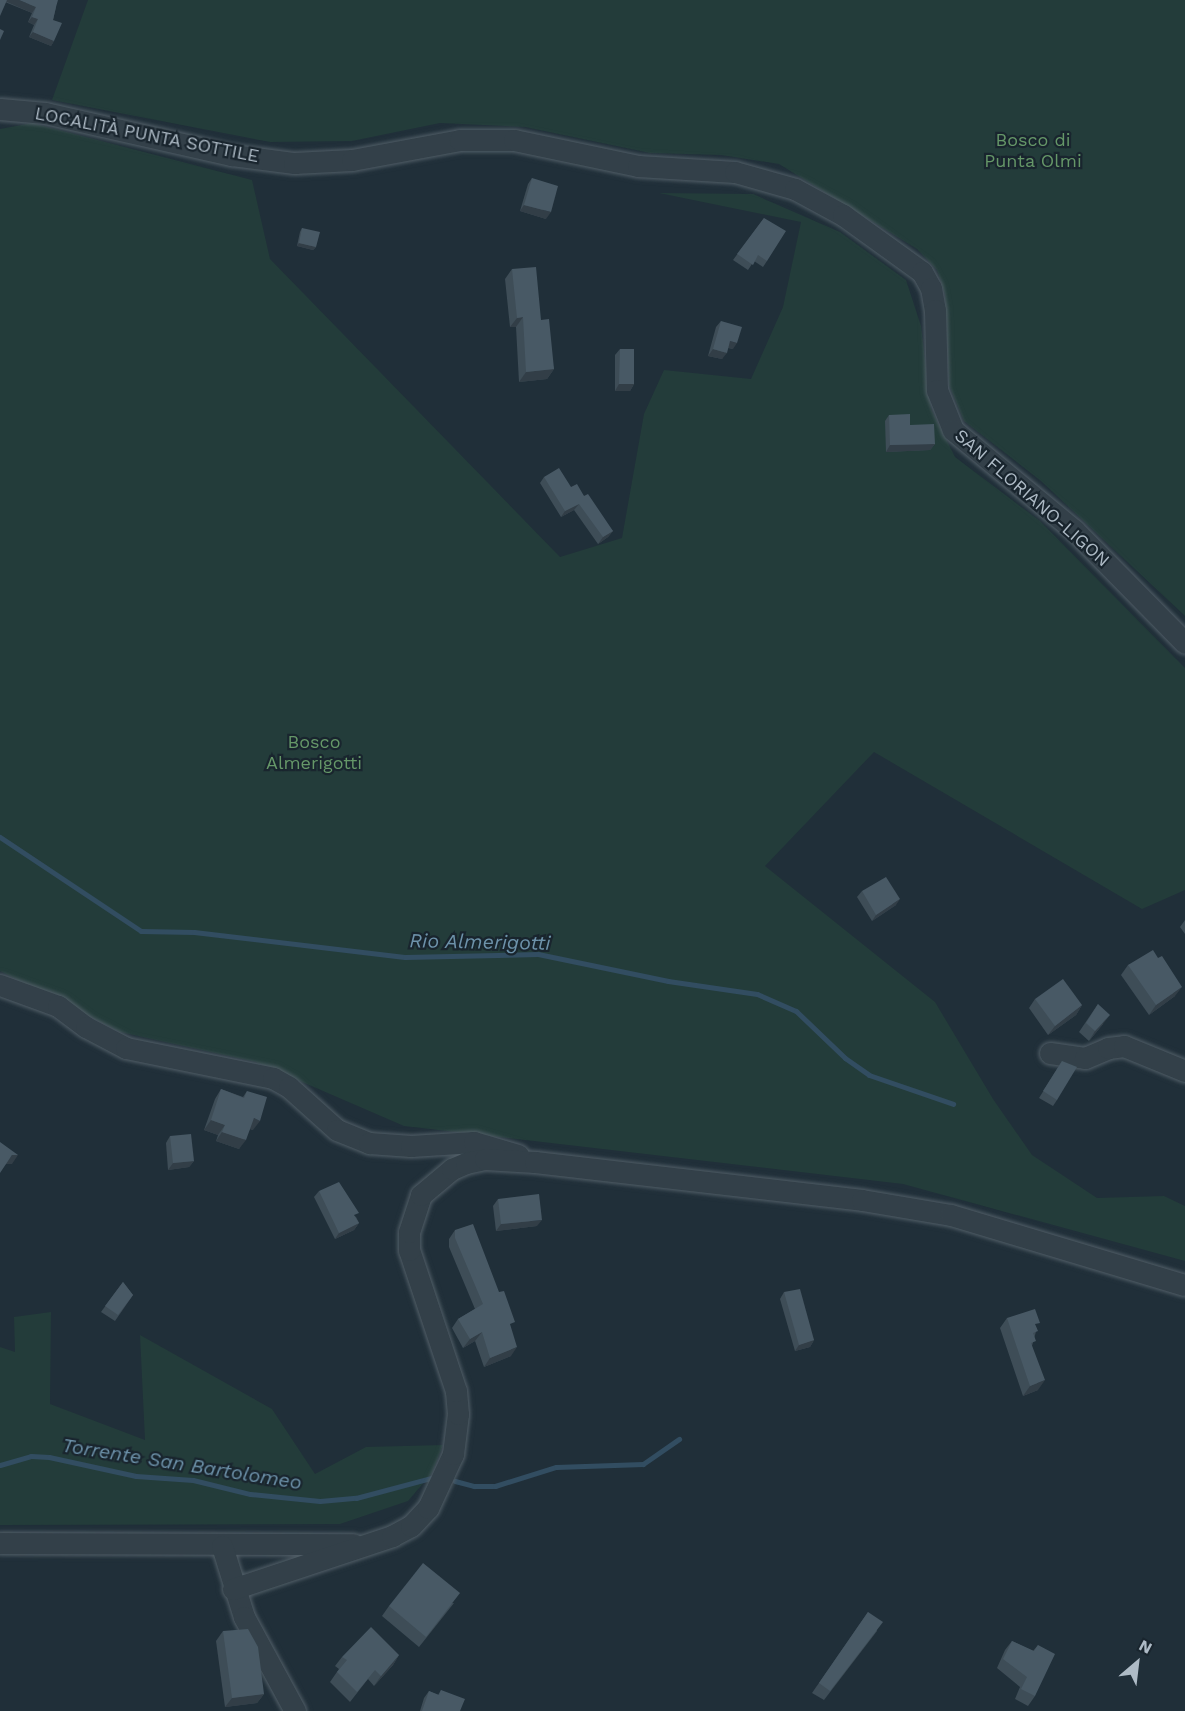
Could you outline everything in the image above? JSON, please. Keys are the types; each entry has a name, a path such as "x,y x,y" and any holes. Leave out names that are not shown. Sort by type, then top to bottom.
{"street":[{"name":"LOCALITÀ PUNTA SOTTILE","path":"1,107 45,113 232,156 294,163 327,162"},
{"name":"SAN FLORIANO-LIGON","path":"327,162 460,140 514,140 638,166 735,172 768,179 843,215 905,257 922,272 931,288 937,390 952,430 1074,530 1185,643"},
{"path":"0,985 58,1006 86,1027 126,1048 273,1078 289,1087 337,1130 369,1143 411,1146 474,1142 501,1146 535,1162"},
{"path":"1050,1053 1085,1058 1108,1048 1124,1046 1185,1071"},
{"path":"232,1589 371,1544 411,1526 429,1508 453,1454 458,1414 456,1391 409,1250 414,1211 421,1195 436,1180 466,1163 485,1159 535,1162 862,1200 951,1215 1185,1285"},
{"path":"0,1543 222,1546 371,1544"},
{"path":"222,1546 232,1589 295,1711"}],"green space":[{"name":"Bosco di Punta Olmi","path":"88,0 1185,0 1185,616 1041,481 964,421 949,385 945,294 937,270 917,249 779,164 721,155 650,153 525,127 440,123 352,141 270,142 52,100"},
{"name":"Bosco Almerigotti","path":"32,123 252,180 270,259 560,557 622,538 644,414 664,370 751,379 783,307 801,222 659,193 753,194 840,232 906,280 921,326 931,409 955,457 1040,521 1185,668 1185,890 1142,909 874,752 765,866 935,1002 993,1099 1032,1155 1097,1198 1164,1196 1185,1206 1185,1261 903,1184 404,1126 256,1062 120,1032 0,971 0,129"},
{"path":"51,1312 50,1404 145,1440 140,1335 272,1409 315,1474 366,1447 443,1445 432,1473 408,1501 340,1524 0,1525 0,1347 15,1352 14,1317"}],"building":[{"path":"0,0 7,0 0,16"},
{"path":"19,0 58,0 53,20 62,23 54,41 33,32 38,19 32,17 36,7"},
{"path":"532,178 558,186 551,212 524,205"},
{"path":"764,218 786,231 767,261 758,255 753,265 737,254"},
{"path":"302,228 320,232 316,247 299,243"},
{"path":"536,267 541,320 549,319 554,369 526,372 523,317 517,318 512,269"},
{"path":"721,321 742,327 737,343 730,341 727,353 713,349"},
{"path":"620,349 634,349 634,384 619,384"},
{"path":"910,414 910,425 934,424 935,444 890,445 889,415"},
{"path":"559,468 571,487 577,484 584,496 588,494 613,531 603,537 579,504 565,511 544,477"},
{"path":"886,877 900,899 876,915 862,891"},
{"path":"1153,950 1158,958 1162,956 1182,987 1156,1005 1128,965"},
{"path":"1063,979 1082,1005 1055,1026 1035,999"},
{"path":"1098,1004 1110,1015 1095,1031 1086,1023"},
{"path":"1062,1061 1077,1067 1057,1100 1043,1091"},
{"path":"221,1089 244,1098 247,1091 267,1097 260,1121 254,1118 246,1140 222,1132 225,1125 211,1120"},
{"path":"191,1134 194,1161 173,1163 170,1136"},
{"path":"0,1142 18,1155 12,1155 0,1173"},
{"path":"339,1182 359,1213 354,1215 359,1223 339,1233 319,1191"},
{"path":"539,1194 542,1220 501,1224 498,1199"},
{"path":"473,1224 499,1292 504,1291 515,1322 510,1324 517,1347 490,1358 482,1332 470,1339 458,1319 483,1304 455,1238 455,1230"},
{"path":"123,1282 133,1295 118,1315 105,1306"},
{"path":"800,1289 814,1340 799,1345 784,1292"},
{"path":"1035,1309 1040,1323 1035,1324 1038,1331 1033,1333 1036,1341 1031,1343 1045,1380 1030,1386 1007,1318"},
{"path":"423,1563 460,1593 426,1637 389,1606"},
{"path":"868,1612 883,1622 830,1691 819,1683"},
{"path":"371,1627 399,1655 381,1676 375,1670 357,1692 337,1672 347,1660 342,1657"},
{"path":"248,1629 258,1647 264,1694 232,1698 223,1631"},
{"path":"1012,1641 1034,1651 1038,1645 1055,1654 1035,1696 1021,1689 1027,1677 1003,1659"},
{"path":"441,1690 465,1699 460,1711 422,1711 429,1691 439,1695"}],"waterway":[{"name":"Rio Almerigotti","path":"0,837 141,931 194,932 405,957 538,954 668,981 757,994 796,1011 845,1058 869,1075 953,1104"},
{"name":"Torrente San Bartolomeo","path":"455,1481 474,1486 495,1486 556,1467 643,1464 679,1439"},
{"name":"Torrente San Bartolomeo","path":"0,1465 31,1456 49,1457 136,1476 193,1480 250,1494 320,1501 356,1498 431,1478"}]}
